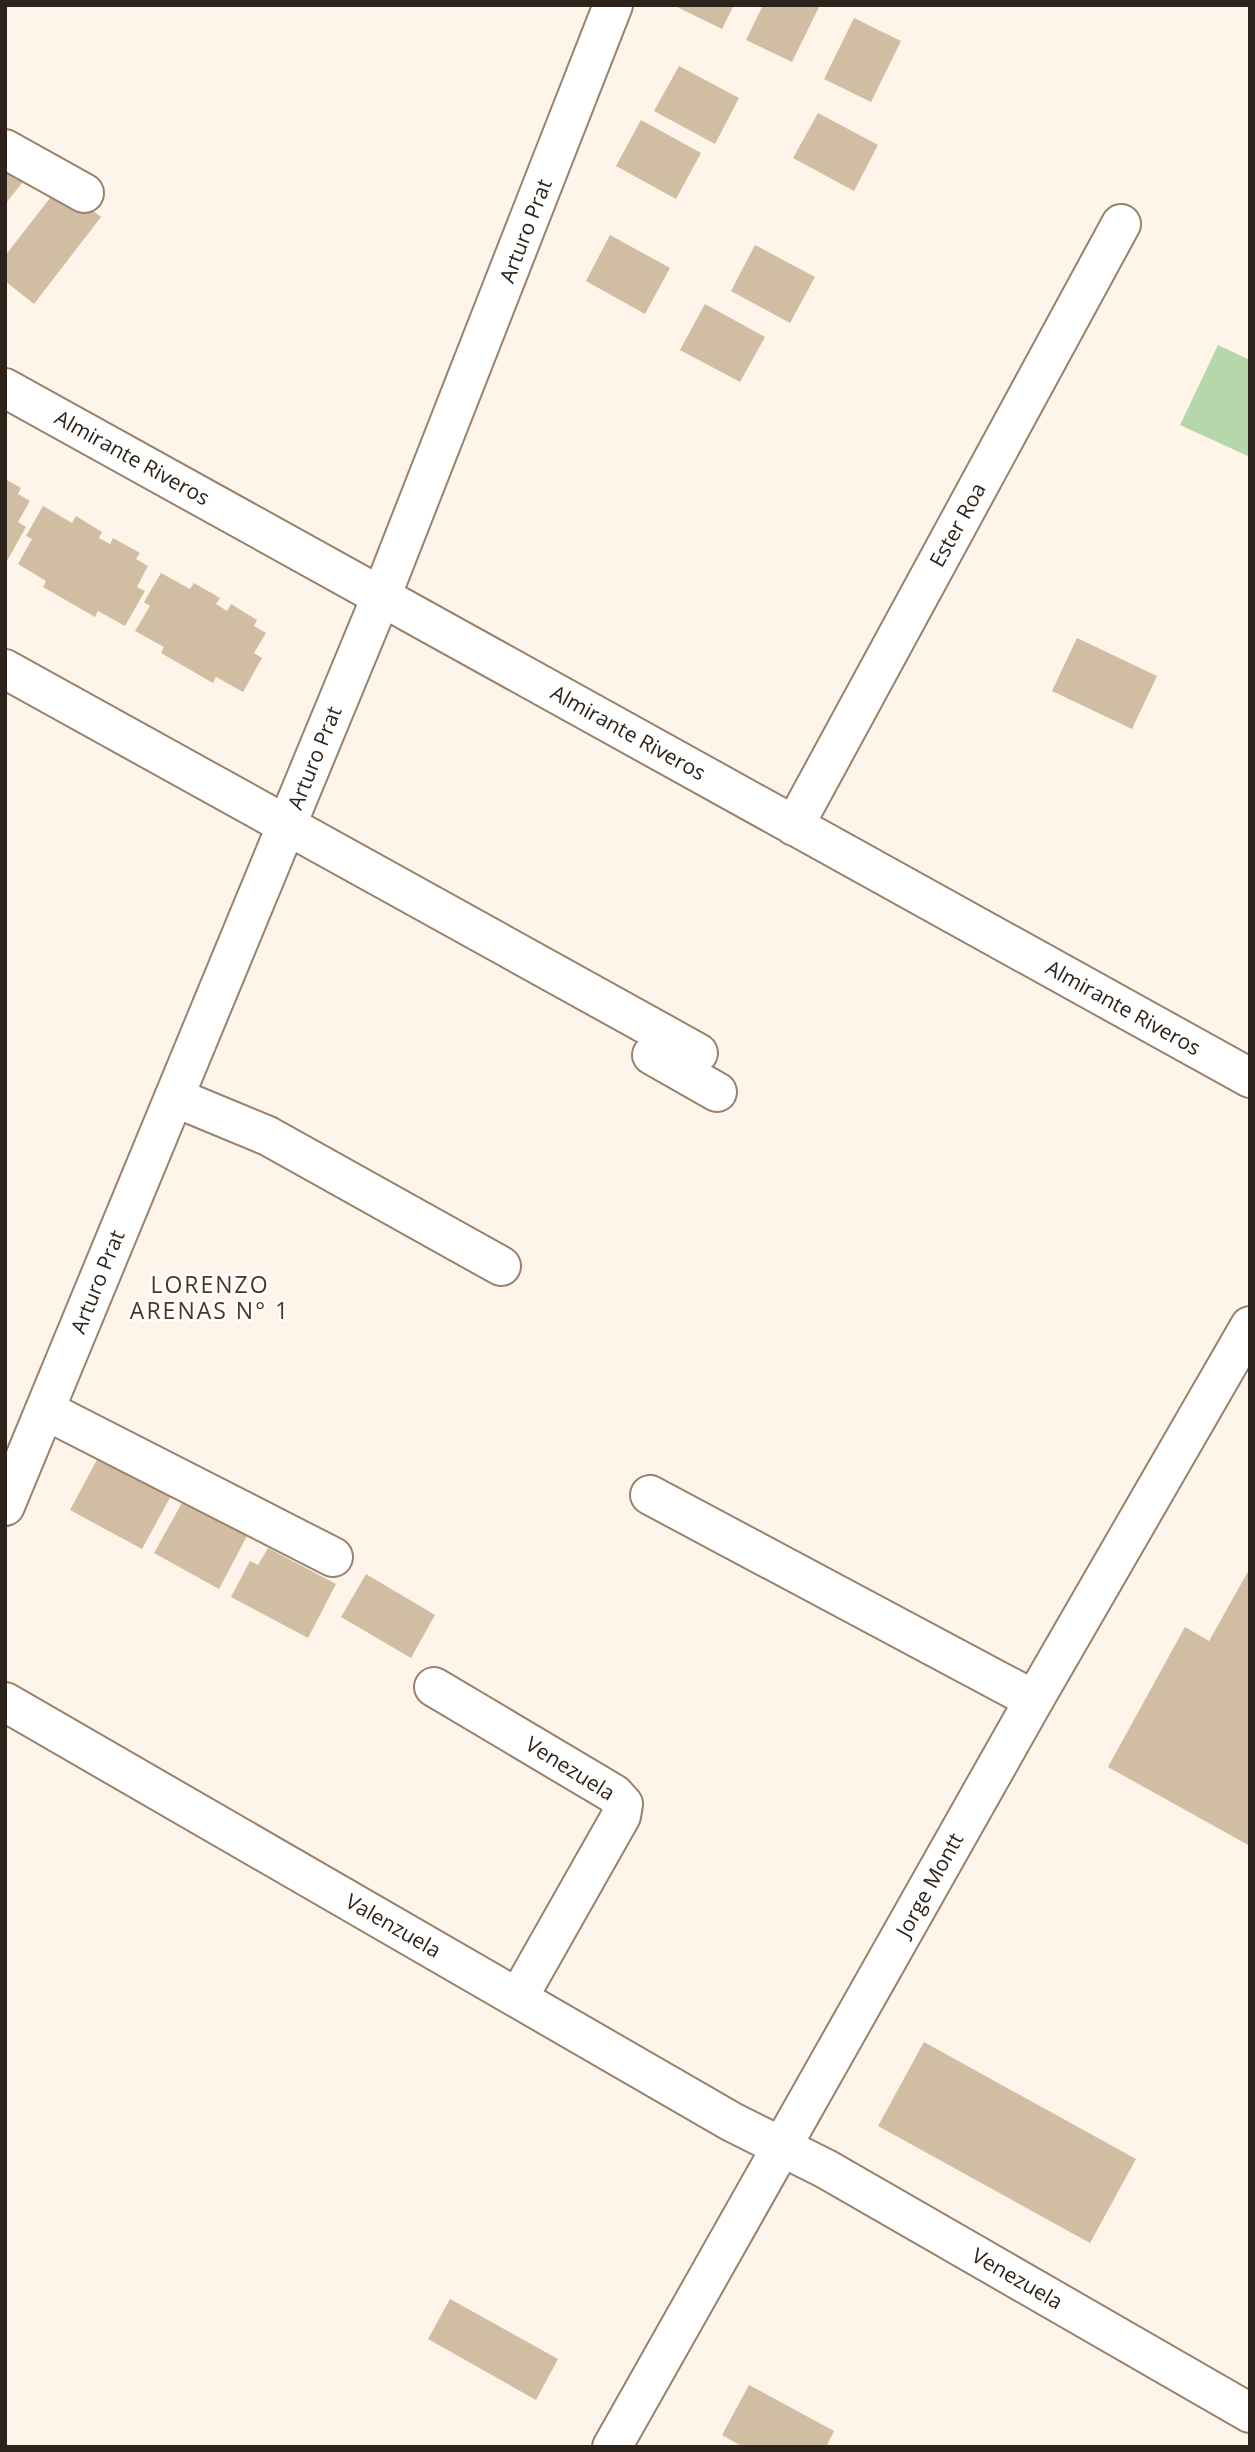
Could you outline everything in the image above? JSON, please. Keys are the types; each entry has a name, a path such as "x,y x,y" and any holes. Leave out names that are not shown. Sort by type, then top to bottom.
{"street":[{"name":"Arturo Prat","path":"5,1506 382,597 613,5"},
{"path":"5,149 84,193"},
{"name":"Ester Roa","path":"794,826 1121,224"},
{"name":"Almirante Riveros","path":"5,388 1250,1079"},
{"path":"5,669 717,1092"},
{"path":"283,835 698,1053"},
{"path":"174,1097 268,1136 500,1266"},
{"name":"Jorge Montt","path":"612,2447 1034,1700 1250,1325"},
{"path":"45,1410 333,1557"},
{"path":"650,1494 1034,1700"},
{"name":"Venezuela","path":"434,1687 614,1794 623,1804 621,1816 518,1998"},
{"name":"Valenzuela","path":"5,1702 732,2122 783,2147"},
{"name":"Venezuela","path":"783,2147 1250,2413"}],"green space":[{"path":"1218,345 1250,360 1250,457 1180,425"}],"building":[{"path":"673,5 734,5 722,29"},
{"path":"763,5 820,5 792,62 746,40"},
{"path":"854,18 901,41 871,102 824,79"},
{"path":"679,66 739,98 715,144 654,111"},
{"path":"818,113 878,145 854,191 793,158"},
{"path":"641,120 701,153 676,199 616,166"},
{"path":"5,168 23,182 5,204"},
{"path":"60,185 101,217 34,304 5,281 5,256"},
{"path":"610,235 670,268 645,314 586,281"},
{"path":"755,245 815,277 790,323 731,291"},
{"path":"705,304 765,337 740,382 680,350"},
{"path":"5,479 21,488 18,494 30,501 18,522 26,527 7,561"},
{"path":"43,506 72,523 76,516 102,532 99,538 110,544 113,538 140,553 136,559 148,566 137,587 145,591 125,626 98,611 95,617 43,587 46,581 18,564 32,539 26,536"},
{"path":"161,573 190,589 194,583 220,598 216,604 227,611 231,604 257,620 254,626 266,633 254,653 262,658 243,692 216,677 213,683 161,653 164,647 135,631 150,606 144,602"},
{"path":"1077,638 1157,676 1132,729 1052,691"},
{"path":"100,1454 172,1494 142,1549 70,1510"},
{"path":"183,1501 247,1536 219,1589 154,1553"},
{"path":"268,1548 336,1584 308,1638 231,1597 250,1561 258,1565"},
{"path":"1250,1568 1250,1846 1108,1767 1185,1627 1209,1641"},
{"path":"366,1574 435,1615 411,1658 341,1617"},
{"path":"924,2042 1136,2159 1090,2243 878,2126"},
{"path":"450,2299 558,2359 536,2400 428,2339"},
{"path":"749,2385 834,2431 826,2447 743,2447 722,2435"}],"district":[{"name":"LORENZO ARENAS N° 1","path":"210,1298"}]}
